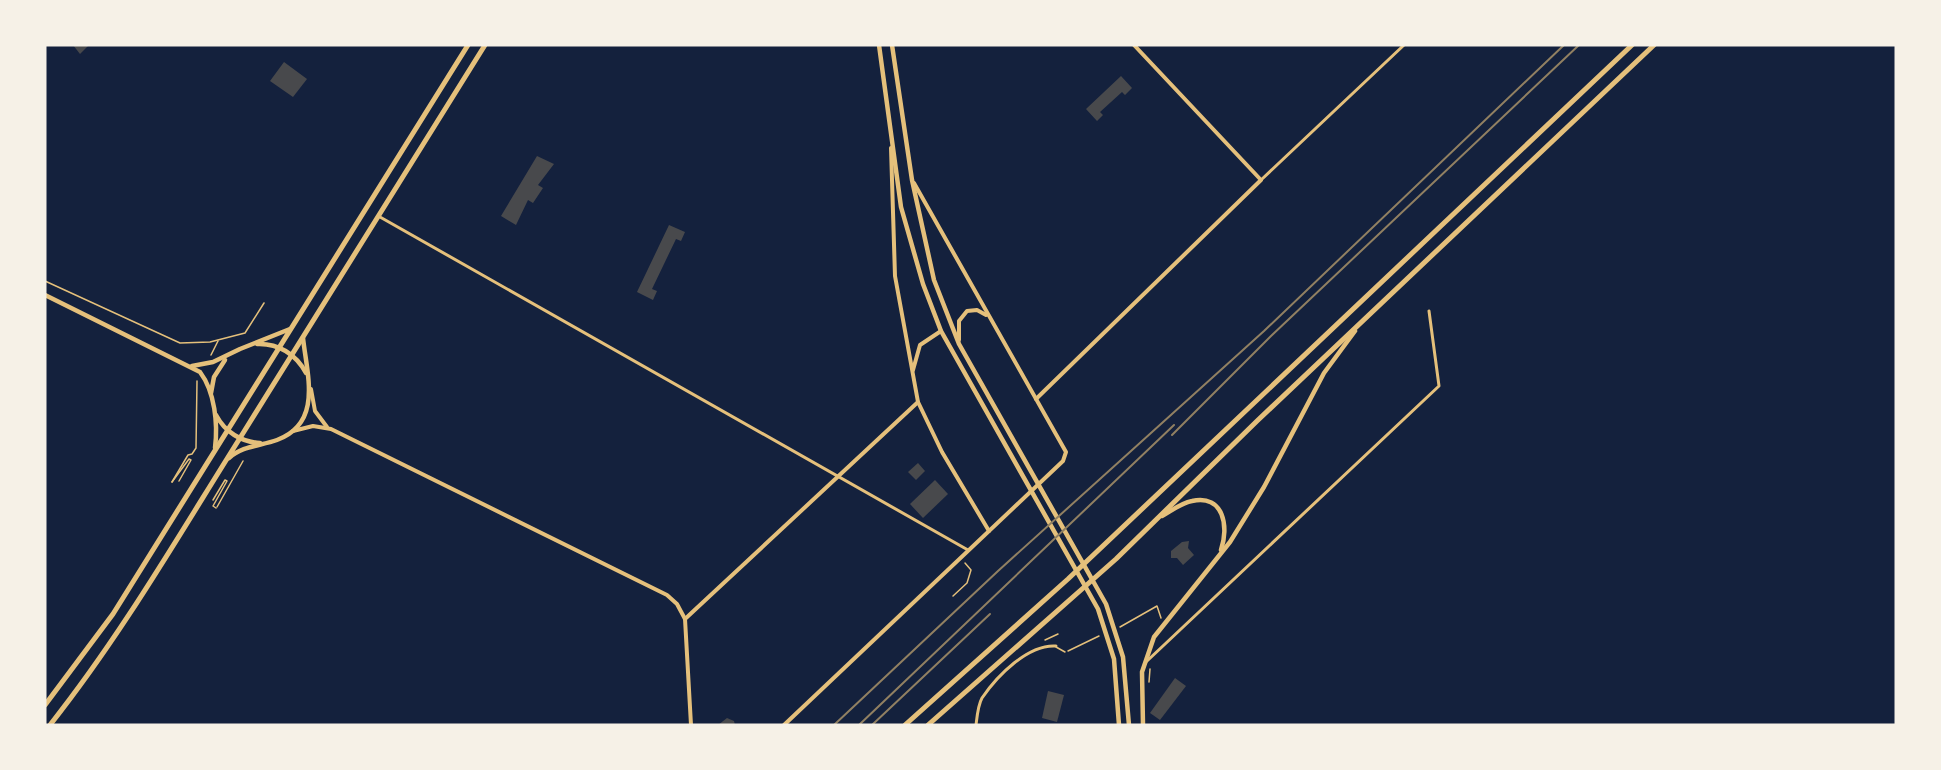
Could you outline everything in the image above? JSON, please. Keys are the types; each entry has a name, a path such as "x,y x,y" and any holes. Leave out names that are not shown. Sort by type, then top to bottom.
{"main road":[{"path":"45,705 113,614 468,45"},
{"path":"50,725 126,622 485,45"},
{"path":"879,45 902,207 923,284 941,331 1098,609 1114,659 1119,725"},
{"path":"892,45 912,180 934,280 959,344 976,376 1107,604 1123,657 1129,725"},
{"path":"905,725 1068,579 1632,45"},
{"path":"928,725 1090,582 1654,45"},
{"path":"45,296 192,366 205,379 211,397 215,451"},
{"path":"1143,725 1143,664 1154,637 1219,556 1264,487 1324,373 1360,324"},
{"path":"192,366 207,364 229,356 251,344 290,329"},
{"path":"226,460 244,449 293,431 306,413 311,388 303,338"},
{"path":"251,344 278,347 292,355 301,364 309,381"},
{"path":"211,397 214,377 229,356"},
{"path":"213,410 228,431 239,439 268,442"},
{"path":"1157,519 1191,501 1203,501 1213,505 1221,513 1226,524 1226,535 1219,556"}],"street":[{"path":"1134,45 1261,180"},
{"path":"1036,399 1261,180 1404,45"},
{"path":"891,133 895,276 918,402 942,452 989,531"},
{"path":"784,725 1063,461 1066,452 912,180"},
{"path":"378,216 968,550"},
{"path":"959,344 959,321 966,311 977,310 987,316"},
{"path":"1143,664 1439,386 1429,311"},
{"path":"912,374 920,345 941,331"},
{"path":"311,388 317,416 331,429 667,595 677,604 685,619 691,725"},
{"path":"685,619 918,402"},
{"path":"293,431 313,426 331,429"},
{"path":"976,725 981,699 996,681 1036,648 1045,645 1056,646"}],"lane":[{"path":"1056,646 1065,652"}],"path":[{"path":"45,281 170,340 192,344 218,341 245,333 264,303"},
{"path":"207,364 218,341"},
{"path":"179,481 191,460 189,459 174,483 172,482 188,455 192,454 196,448 197,381"},
{"path":"213,500 225,480 227,481 213,506 216,508 243,460"},
{"path":"953,596 968,582 971,570 965,563"},
{"path":"1128,624 1157,606 1165,624"},
{"path":"1045,640 1058,634"},
{"path":"1065,652 1091,639"},
{"path":"1148,691 1151,665"}],"building":[{"path":"73,45 89,45 80,54"},
{"path":"284,62 307,79 293,97 270,81"},
{"path":"1121,76 1132,88 1125,95 1122,92 1100,112 1103,115 1097,121 1086,109"},
{"path":"537,156 554,164 538,185 543,188 533,203 528,200 516,225 501,216"},
{"path":"669,225 685,232 681,241 676,239 652,289 657,291 653,300 637,292"},
{"path":"918,463 925,471 916,480 908,472"},
{"path":"935,480 948,494 923,518 910,504"},
{"path":"1189,541 1188,548 1194,555 1183,565 1177,558 1171,558 1171,551 1182,542"},
{"path":"1175,678 1186,686 1160,720 1150,713"},
{"path":"1048,691 1064,695 1057,722 1042,718"},
{"path":"727,718 734,721 735,725 718,725"}],"railway":[{"path":"834,725 998,571 1264,331 1564,45"},
{"path":"1172,435 1271,336 1579,45"},
{"path":"859,725 1174,425"},
{"path":"872,725 990,614"}]}
